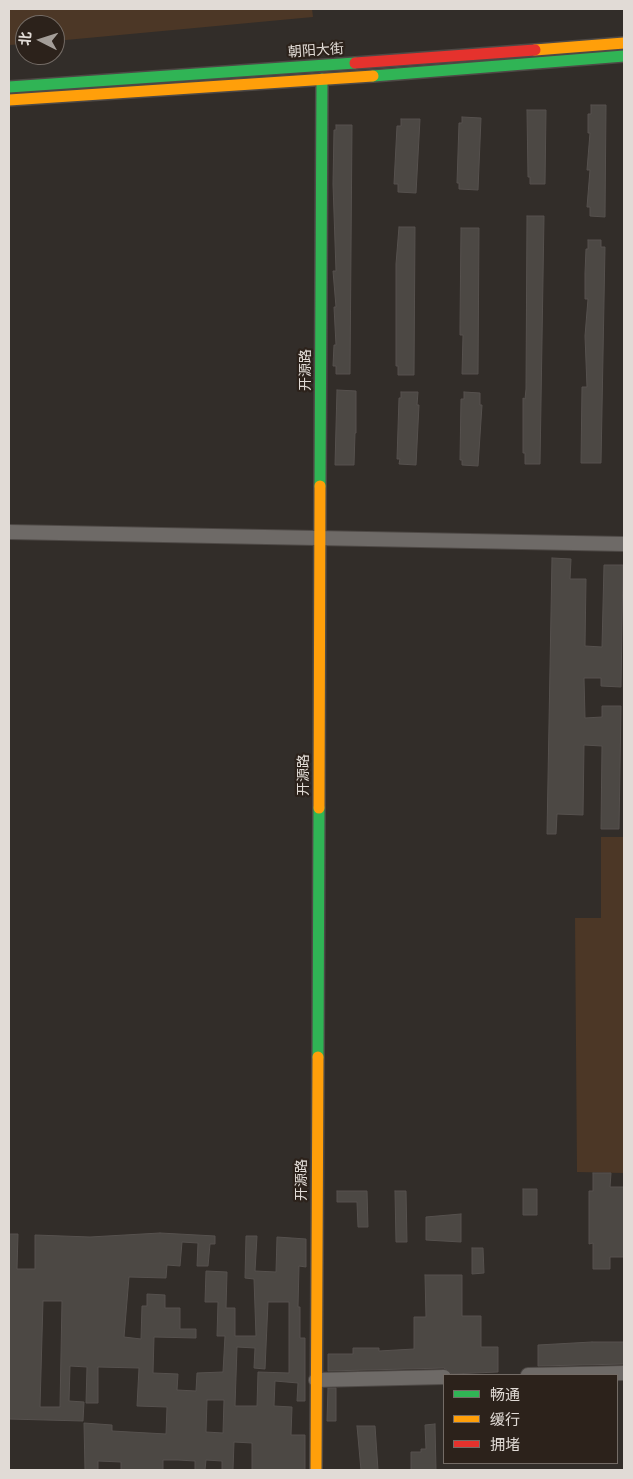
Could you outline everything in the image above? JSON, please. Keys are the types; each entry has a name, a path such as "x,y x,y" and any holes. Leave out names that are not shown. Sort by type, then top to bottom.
{"street":[{"name":"朝阳大街","path":"9,87 441,58 624,43"},
{"name":"朝阳大街","path":"9,100 624,56"},
{"name":"开源路","path":"316,1470 322,79"},
{"path":"9,532 624,544"},
{"path":"576,1374 624,1373"},
{"path":"316,1380 443,1377"}],"shaded area":[{"path":"9,9 312,9 313,17 65,40 65,15 15,15 15,45 9,45"},
{"path":"601,837 624,837 624,1173 577,1172 575,918 601,918"}],"building":[{"path":"591,105 606,105 605,217 590,216 590,207 587,207 590,170 587,170 590,133 588,133 588,114 591,114"},
{"path":"527,110 546,110 545,184 530,184 530,177 528,177"},
{"path":"462,117 481,118 478,190 459,189 459,183 457,183 459,123 462,123"},
{"path":"401,119 420,119 416,193 398,192 398,184 394,184 397,126 401,126"},
{"path":"336,125 352,125 350,374 336,374 336,366 333,366 334,345 336,345 334,307 336,307 333,271 336,271 333,184 334,130 336,130"},
{"path":"527,216 544,216 540,464 525,464 525,453 523,453 523,398 525,399 526,389"},
{"path":"399,227 415,227 414,375 398,375 398,366 396,366 396,264"},
{"path":"461,228 479,228 478,374 462,374 463,335 460,335"},
{"path":"588,240 601,240 601,247 605,247 601,463 581,463 582,387 587,387 585,336 588,299 585,299 585,273"},
{"path":"337,390 356,391 354,465 335,465"},
{"path":"401,392 418,392 416,465 399,464 400,459 397,459 399,398 401,398"},
{"path":"464,392 480,393 480,405 482,405 478,466 462,465 462,460 460,460 461,399 464,399"},
{"path":"552,558 571,559 570,579 586,579 585,646 602,647 604,565 623,565 621,687 601,686 601,678 584,678 585,718 602,717 602,706 621,706 619,829 601,829 602,746 584,745 583,815 557,814 556,834 547,834"},
{"path":"593,1173 611,1173 610,1187 624,1187 624,1257 610,1257 610,1269 593,1269 593,1243 589,1244 589,1191 593,1191"},
{"path":"523,1189 537,1189 537,1215 523,1215"},
{"path":"337,1191 367,1191 368,1227 358,1227 357,1202 337,1202"},
{"path":"395,1191 406,1191 407,1242 396,1242"},
{"path":"461,1214 461,1242 426,1240 426,1217"},
{"path":"160,1233 215,1236 215,1244 210,1244 208,1266 197,1266 198,1243 182,1242 180,1266 167,1265 166,1278 129,1277 124,1337 141,1339 142,1306 147,1306 147,1294 165,1295 165,1308 180,1308 180,1329 196,1329 196,1338 154,1337 153,1373 178,1374 177,1390 196,1391 197,1373 223,1372 225,1336 217,1336 218,1302 205,1302 206,1271 227,1272 226,1308 235,1308 235,1336 256,1336 254,1279 245,1278 246,1236 257,1236 255,1271 276,1272 277,1237 306,1239 306,1267 299,1266 298,1307 300,1307 300,1338 305,1338 305,1401 297,1401 298,1383 275,1381 274,1406 292,1407 291,1435 305,1435 305,1470 252,1470 252,1443 234,1442 233,1470 222,1470 222,1461 206,1460 205,1470 195,1470 195,1461 163,1460 163,1470 121,1470 121,1462 98,1461 98,1470 85,1470 84,1423 112,1425 112,1431 166,1434 167,1407 137,1406 139,1368 98,1367 98,1403 86,1403 87,1367 70,1366 69,1401 84,1402 83,1421 9,1419 9,1234 18,1234 17,1269 35,1269 35,1235 90,1237","holes":["43,1301 62,1301 60,1407 40,1407","268,1302 289,1302 289,1373 258,1372 257,1406 235,1406 237,1347 255,1348 254,1368 265,1369","207,1400 224,1400 223,1433 206,1432"]},
{"path":"472,1248 483,1248 484,1273 472,1274"},
{"path":"425,1275 462,1275 462,1316 481,1316 481,1347 498,1347 498,1372 452,1374 444,1368 328,1371 328,1354 353,1354 353,1348 379,1348 379,1351 414,1349 414,1317 426,1317"},
{"path":"624,1342 624,1364 538,1366 538,1345"},
{"path":"328,1388 336,1388 336,1421 327,1421"},
{"path":"435,1424 436,1470 411,1470 411,1452 421,1452 421,1449 426,1449 425,1425"},
{"path":"357,1426 375,1426 378,1470 361,1470"}],"traffic: fast":[{"path":"373,76 624,56"},
{"path":"9,87 355,63"},
{"path":"320,486 322,79"},
{"path":"318,1057 319,808"}],"traffic: slow":[{"path":"535,50 624,43"},
{"path":"9,100 373,76"},
{"path":"319,808 320,486"},
{"path":"316,1470 318,1057"}],"traffic: jam":[{"path":"355,63 535,50"}]}
